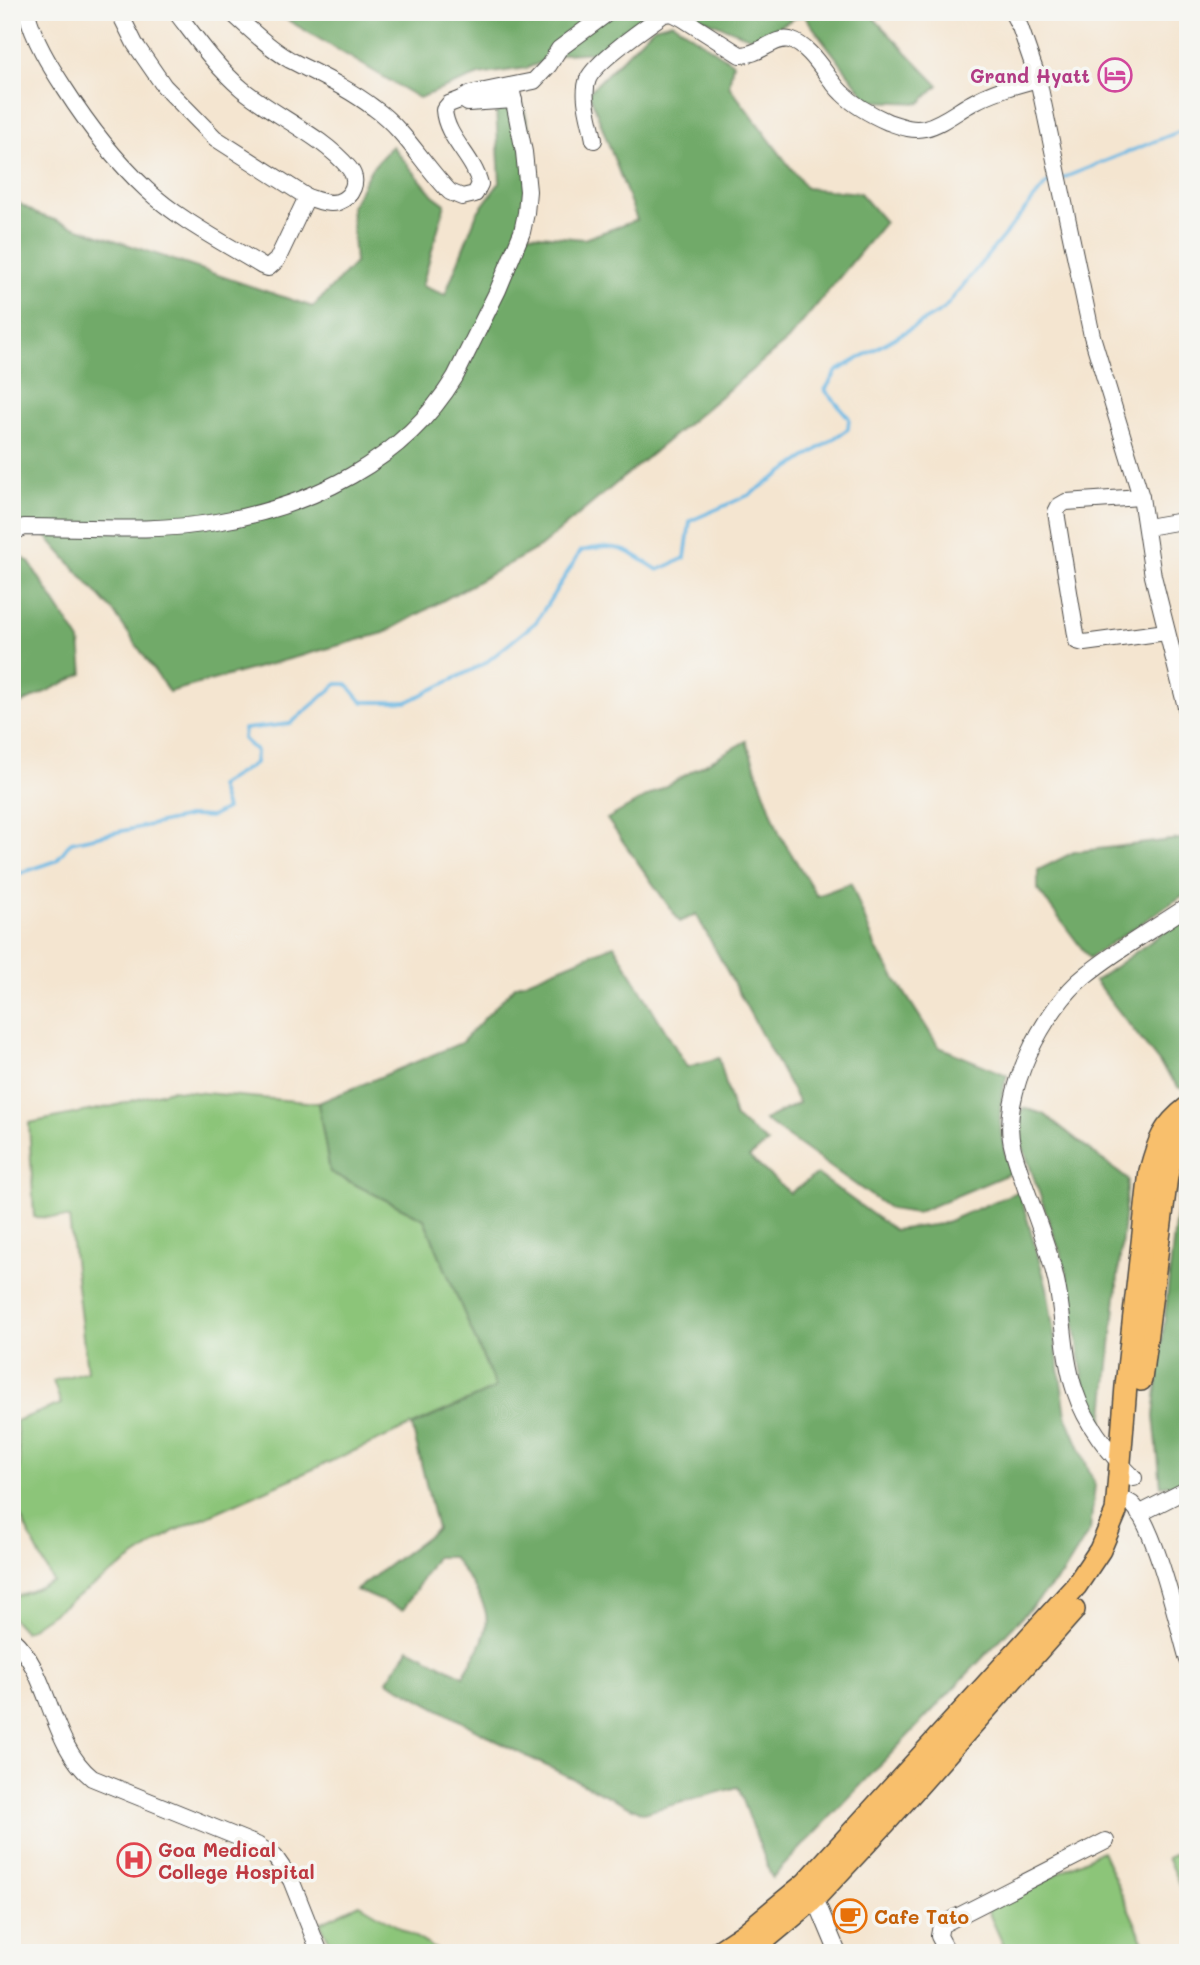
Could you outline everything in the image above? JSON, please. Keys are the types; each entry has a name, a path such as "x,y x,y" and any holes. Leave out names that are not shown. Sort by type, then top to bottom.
{"main road":[{"path":"749,1953 815,1898 886,1822 1088,1595 1113,1557 1130,1515 1126,1386 1150,1171 1157,1143 1171,1120 1188,1107"},
{"path":"1127,1471 1167,1176 1174,1153 1183,1134 1188,1130"},
{"path":"716,1953 743,1936 806,1883 1076,1586 1100,1550 1116,1512 1129,1505"}],"street":[{"path":"119,12 135,44 164,86 215,138 307,197 323,203 337,202 350,195 355,183 352,171 332,152 241,88 209,55 176,12"},
{"path":"231,12 278,52 342,86 376,109 450,192 462,197 475,194 480,184 477,169 447,128 444,110 449,104 470,94 513,93 534,81 559,49 609,12"},
{"path":"1012,12 1038,79 1092,335 1141,497 1153,576 1188,715"},
{"path":"594,140 586,93 588,80 597,67 663,14 672,13 682,18 740,55 750,56 775,42 787,39 802,46 843,94 863,110 913,129 925,128 975,101 1038,79"},
{"path":"22,15 88,124 147,190 180,216 268,268 277,260 307,197"},
{"path":"12,533 24,527 152,527 215,523 261,512 306,499 354,475 410,434 455,377 493,301 522,232 528,191 521,129 513,93"},
{"path":"1141,497 1066,502 1059,506 1056,512 1077,641 1084,643 1167,632"},
{"path":"1147,527 1188,520"},
{"path":"1127,1471 1092,1430 1074,1389 1052,1261 1013,1148 1009,1120 1022,1068 1053,1011 1084,976 1188,906"},
{"path":"1188,1489 1129,1505 1157,1555 1188,1660"},
{"path":"12,1639 21,1646 64,1741 80,1768 92,1778 257,1844 275,1857 291,1880 320,1953"},
{"path":"948,1953 939,1936 941,1925 1106,1841"},
{"path":"815,1898 838,1953"}],"green space":[{"path":"274,12 657,12 600,52 563,54 527,68 479,75 419,98"},
{"path":"685,12 868,12 938,85 920,103 869,101 803,14 754,39"},
{"path":"672,22 733,63 729,86 806,188 860,193 885,222 788,340 540,547 384,633 169,692 113,611 45,535 12,522 12,199 37,214 313,307 355,263 351,207 371,169 392,146 433,195 445,204 422,286 445,295 477,213 500,182 496,109 522,102 530,132 529,234 584,239 637,220 589,92 654,27"},
{"path":"12,550 29,562 80,641 83,674 12,708"},
{"path":"746,741 780,835 817,896 851,883 876,948 939,1047 1007,1075 1001,1101 1000,1124 1011,1173 916,1213 890,1209 764,1120 799,1103 696,914 680,922 607,819"},
{"path":"1188,838 1188,892 1089,958 1038,890 1038,870 1074,852"},
{"path":"1188,915 1188,1087 1179,1088 1095,981"},
{"path":"614,945 687,1067 719,1058 735,1118 768,1143 749,1157 790,1193 817,1174 894,1230 941,1224 1019,1191 1047,1287 1066,1415 1095,1485 1090,1530 1063,1574 772,1878 738,1787 643,1813 508,1747 387,1681 409,1648 463,1676 476,1655 486,1631 486,1614 477,1592 453,1557 436,1557 403,1610 356,1590 437,1529 412,1426 496,1388 424,1219 330,1172 318,1103 461,1043 515,986"},
{"path":"171,1090 318,1103 330,1172 424,1219 496,1388 174,1531 25,1632 12,1618 12,1598 53,1582 13,1502 20,1462 16,1421 61,1404 53,1381 87,1371 69,1218 34,1217 29,1123 113,1106"},
{"path":"1023,1108 1044,1114 1128,1180 1103,1423 1087,1403 1066,1269 1017,1130"},
{"path":"1188,1162 1188,1483 1161,1486 1154,1416 1179,1188"},
{"path":"1188,1848 1188,1902 1167,1858"},
{"path":"1102,1851 1149,1953 1007,1953 987,1909"},
{"path":"360,1904 442,1953 336,1953 320,1923"}],"waterway":[{"path":"1063,178 1188,128"},
{"path":"12,876 56,861 71,842 192,816 211,817 226,809 219,786 255,763 256,751 243,739 244,729 290,724 337,684 347,684 362,702 407,702 484,664 536,622 581,551 614,548 639,558 658,570 685,558 690,521 749,495 848,429 849,418 825,390 837,371 943,310 1046,184 1056,180"}],"place":[{"name":"Grand Hyatt","path":"1115,75"},
{"name":"Goa Medical College Hospital","path":"134,1860"},
{"name":"Cafe Tato","path":"850,1916"}]}
